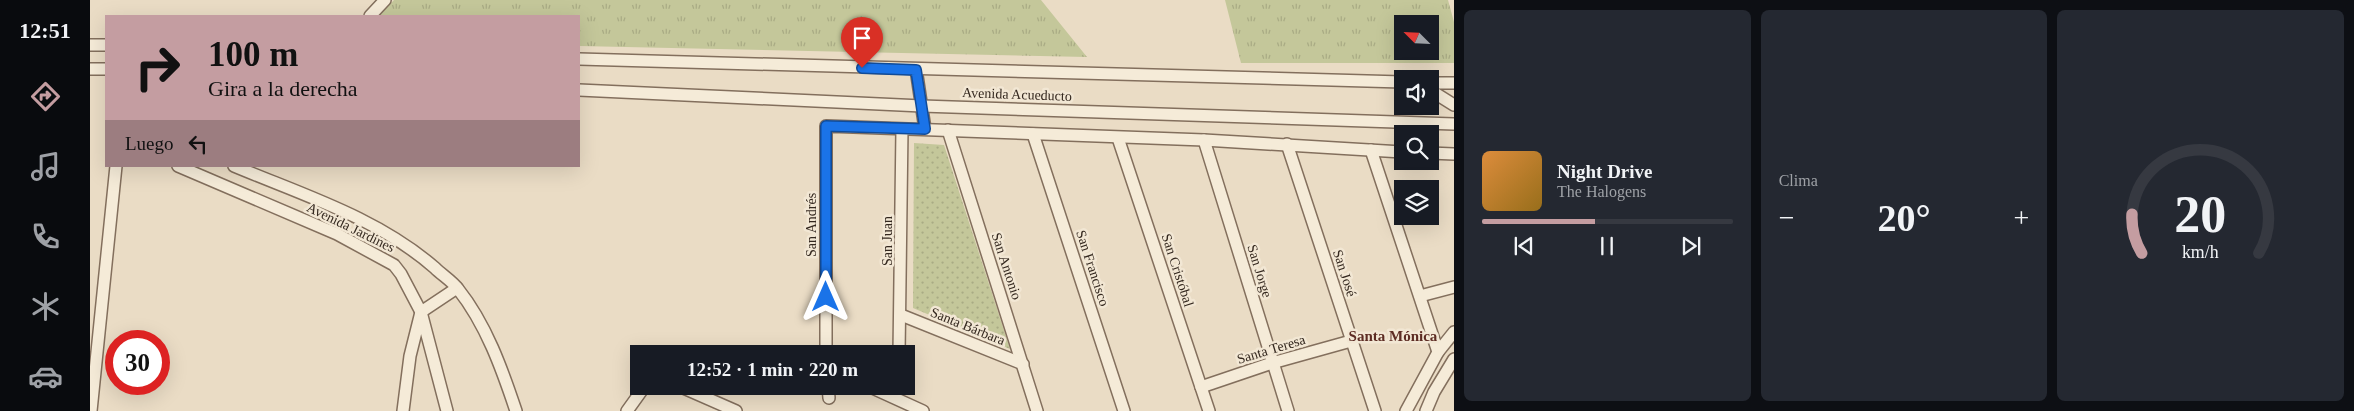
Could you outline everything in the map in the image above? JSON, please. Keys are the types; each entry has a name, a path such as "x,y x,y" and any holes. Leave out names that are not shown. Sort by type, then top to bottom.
{"street":[{"path":"371,15 385,0"},
{"path":"90,45 105,46"},
{"name":"Avenida Acueducto","path":"580,59 916,70 1394,82"},
{"path":"90,68 105,70"},
{"path":"916,70 925,129"},
{"path":"1439,82 1454,83"},
{"name":"Avenida Acueducto","path":"580,90 922,106 1454,124"},
{"path":"1439,96 1454,105"},
{"name":"San Andrés","path":"826,345 826,126 902,129"},
{"path":"902,129 1204,140 1394,151"},
{"name":"San Juan","path":"899,345 902,129"},
{"name":"San Antonio","path":"948,130 1037,411"},
{"name":"San Francisco","path":"1033,134 1124,411"},
{"name":"San Cristóbal","path":"1118,138 1209,411"},
{"name":"San Jorge","path":"1204,140 1288,411"},
{"name":"San José","path":"1286,144 1375,411"},
{"path":"1371,150 1438,352"},
{"path":"1439,153 1454,154"},
{"path":"91,411 116,167"},
{"name":"Avenida Jardines","path":"180,167 337,234 394,265 404,278 421,312 447,411"},
{"name":"Avenida Jardines","path":"236,167 356,217 417,252 457,288 480,324 501,365 516,411"},
{"path":"1420,296 1454,287"},
{"path":"403,411 410,356 421,312 457,288"},
{"name":"Santa Bárbara","path":"901,315 1023,364"},
{"path":"1406,411 1438,352 1454,332"},
{"name":"Santa Teresa","path":"1201,388 1272,363 1351,341"},
{"path":"1426,411 1434,392 1454,359"},
{"path":"627,411 639,395"},
{"path":"695,395 716,407 736,411"},
{"path":"888,395 923,411"},
{"path":"897,395 897,399"}],"green space":[{"path":"394,0 1041,0 1087,57 580,46 580,15 380,15"},
{"path":"1225,0 1448,0 1454,22 1454,63 1241,63"},
{"path":"914,143 944,145 1010,349 913,308"}],"district":[{"name":"Santa Mónica","path":"1393,336"}],"route":[{"path":"826,297 826,126 925,129 916,70 862,68"}]}
